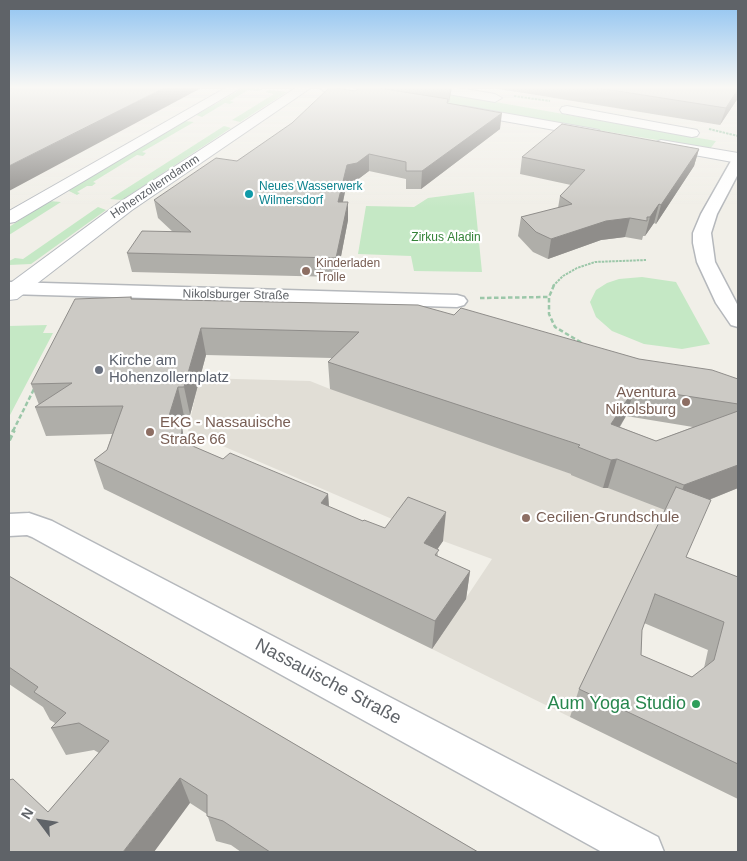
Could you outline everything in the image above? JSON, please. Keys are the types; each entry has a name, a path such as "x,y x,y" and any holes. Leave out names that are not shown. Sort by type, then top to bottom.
{"main road":[{"path":"9,218 166,127"},
{"name":"Hohenzollerndamm","path":"11,290 126,206 245,127"},
{"path":"561,127 606,135"},
{"path":"673,127 716,134"},
{"path":"645,142 738,160"}],"street":[{"path":"738,160 709,214 702,233 702,242 706,262 738,321"},
{"name":"Nikolsburger Straße","path":"11,290 457,301"},
{"name":"Nassauische Straße","path":"9,525 29,524 42,529 644,852"}],"path":[{"path":"716,134 738,136"},
{"path":"588,345 556,327 549,314 550,297 554,285 563,276 577,268 596,262 646,260"},
{"path":"485,297 550,297"},
{"path":"9,438 36,386"}],"shaded area":[{"name":"Cecilien-Grundschule","path":"346,373 556,468 668,510 570,717 432,649 492,559 443,541 188,431 199,378 310,381 330,389"}],"green space":[{"path":"174,127 185,127 142,152 146,153 143,156 137,155 93,182 96,183 92,186 87,186 77,192 80,193 77,195 67,190"},
{"path":"222,127 231,128 122,200 110,199"},
{"path":"581,127 638,127 716,141 710,149"},
{"name":"Zirkus Aladin","path":"474,192 482,272 414,271 411,256 358,254 366,206 414,207 428,198"},
{"path":"49,201 61,202 9,235 9,227"},
{"path":"98,207 106,210 31,264 9,265 9,261 15,258 23,259"},
{"path":"642,277 676,282 710,344 682,349 644,344 612,331 596,317 590,302 596,290 607,283 619,279"},
{"path":"47,325 43,333 53,333 9,417 9,326"}],"building":[{"path":"9,127 86,127 9,166"},
{"path":"286,127 482,127 422,171 406,171 406,162 369,154 357,163 347,165 338,202 348,202 336,258 127,253 142,231 191,232 154,200 216,158 237,161"},
{"path":"558,127 579,127 699,149 661,205 659,204 650,217 647,217 647,221 630,218 606,221 551,239 536,232 521,217 572,204 560,196 585,170 522,157"},
{"path":"131,297 131,299 418,305 454,315 461,308 639,359 712,370 738,379 738,404 635,388 611,424 656,441 738,411 738,465 684,485 617,459 611,460 578,447 580,445 328,362 359,332 201,328 184,387 178,387 168,419 182,429 181,441 223,459 230,453 328,494 321,503 385,528 408,497 446,512 424,543 439,550 435,555 470,571 435,621 94,460 107,450 123,406 35,407 72,383 31,384 75,299"},
{"path":"676,487 711,500 686,557 738,577 738,764 579,689","holes":["655,594 724,622 714,660 692,677 641,655 642,630"]},
{"path":"9,576 478,852 270,852 223,821 207,816 207,795 180,778 123,852 9,852 9,780 13,779 48,812 109,741 79,723 51,728 66,713 34,692 38,687 9,667"}],"place":[{"name":"Neues Wasserwerk Wilmersdorf","path":"249,194"},
{"name":"Kinderladen Trolle","path":"306,271"},
{"name":"Kirche am Hohenzollernplatz","path":"99,370"},
{"name":"Aventura Nikolsburg","path":"686,402"},
{"name":"EKG - Nassauische Straße 66","path":"150,432"},
{"name":"Cecilien-Grundschule","path":"526,518"},
{"name":"Aum Yoga Studio","path":"696,704"}]}
